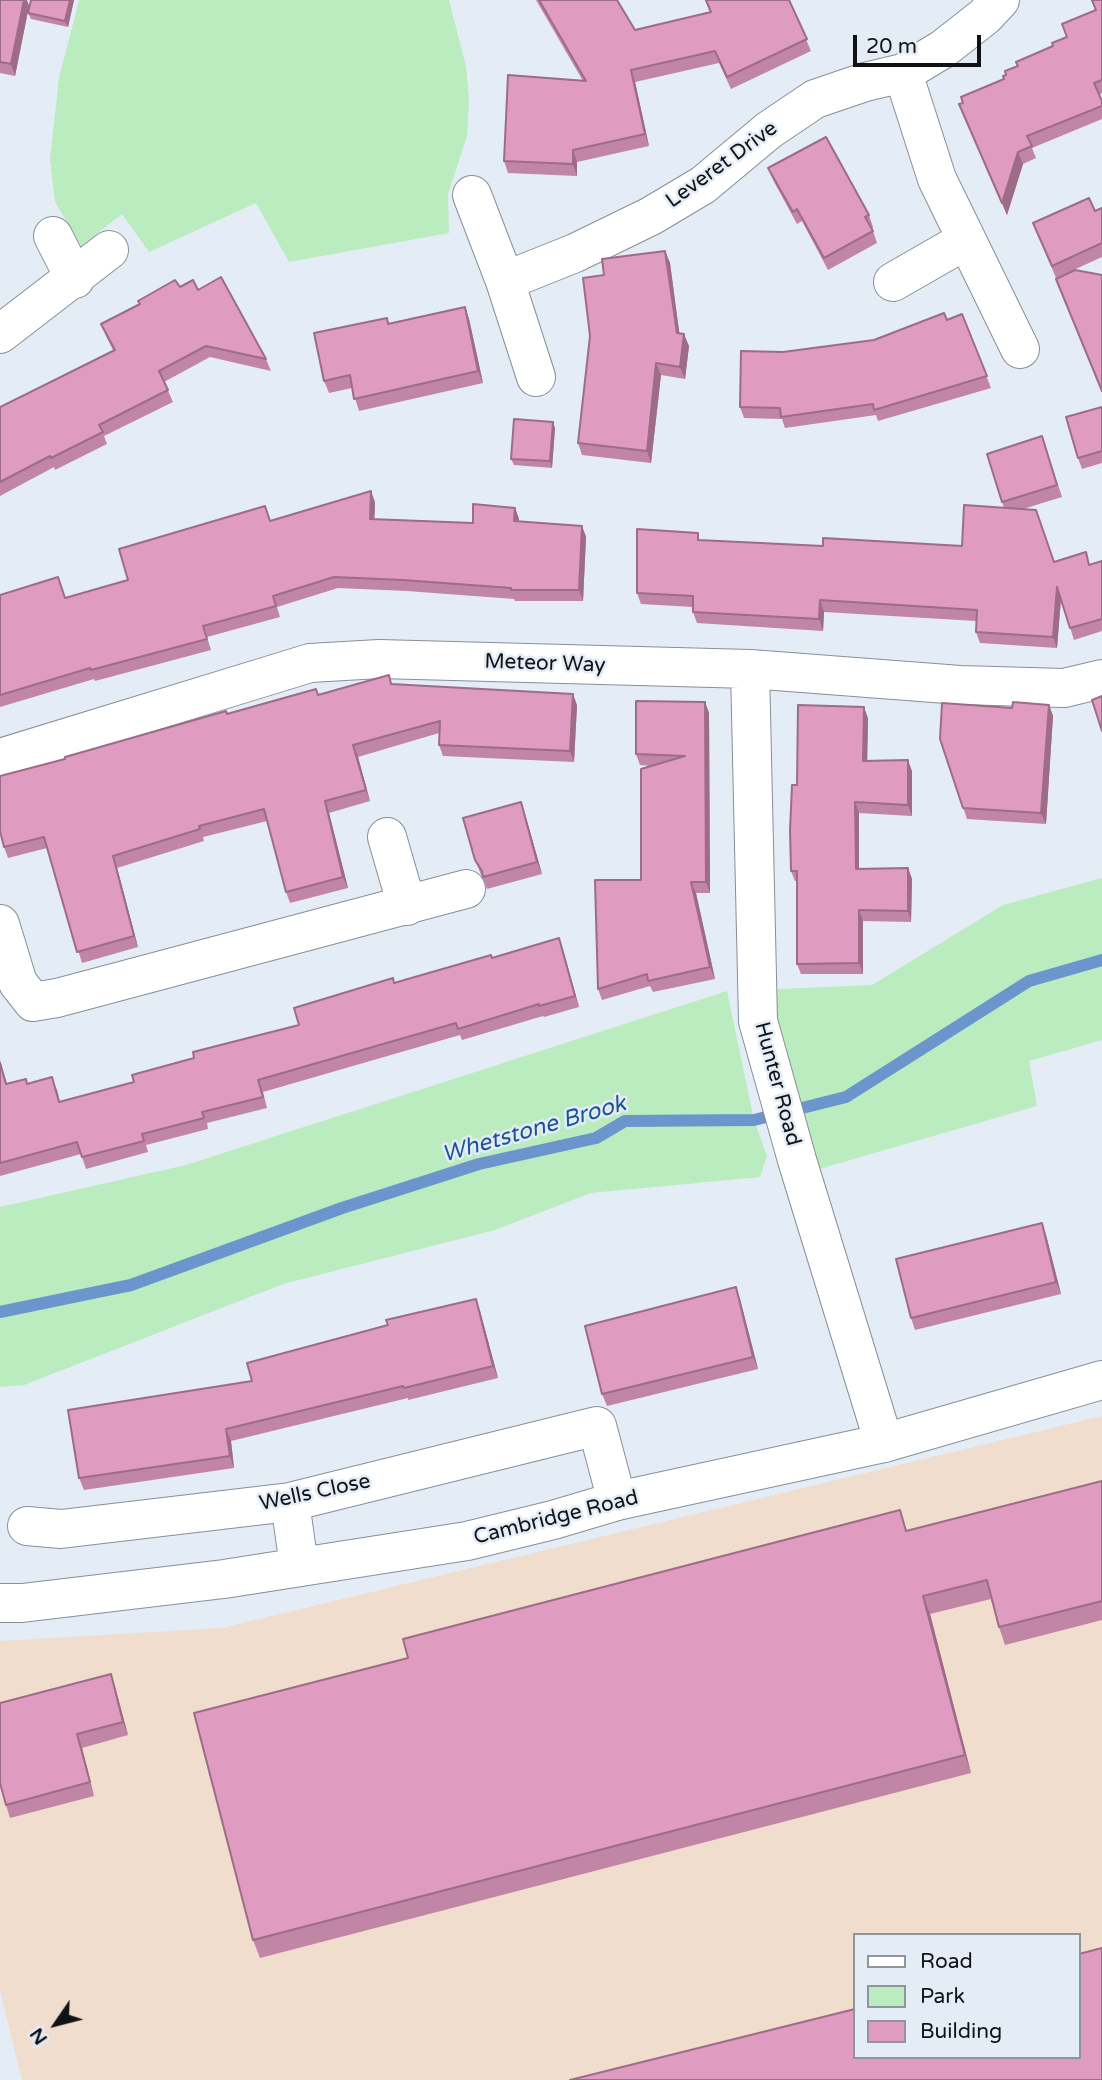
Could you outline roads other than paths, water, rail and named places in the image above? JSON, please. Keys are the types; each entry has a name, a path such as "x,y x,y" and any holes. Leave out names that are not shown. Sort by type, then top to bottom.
{"street":[{"name":"Leveret Drive","path":"505,281 575,253 651,216 703,185 769,130 815,99 865,82 903,73 943,49 985,16 1000,0"},
{"path":"903,73 937,179 1020,349"},
{"path":"472,195 505,281 536,377"},
{"path":"53,236 75,278"},
{"path":"893,282 965,240"},
{"path":"0,334 109,250"},
{"name":"Meteor Way","path":"0,758 310,663 379,659 750,670 960,685 1064,688 1102,679"},
{"name":"Hunter Road","path":"750,670 758,1021 797,1160 884,1443"},
{"path":"387,837 407,906"},
{"path":"0,924 19,983 33,1002 57,998 466,889"},
{"name":"Cambridge Road","path":"0,1603 22,1603 169,1586 389,1555 467,1541 617,1501 884,1443 1102,1380"},
{"name":"Wells Close","path":"27,1526 61,1529 290,1502 597,1426 617,1501"},
{"path":"290,1502 299,1566"}],"waterway":[{"name":"Whetstone Brook","path":"0,1312 131,1285 342,1208 479,1164 596,1138 625,1121 754,1120 846,1097 1029,981 1102,960"}]}
